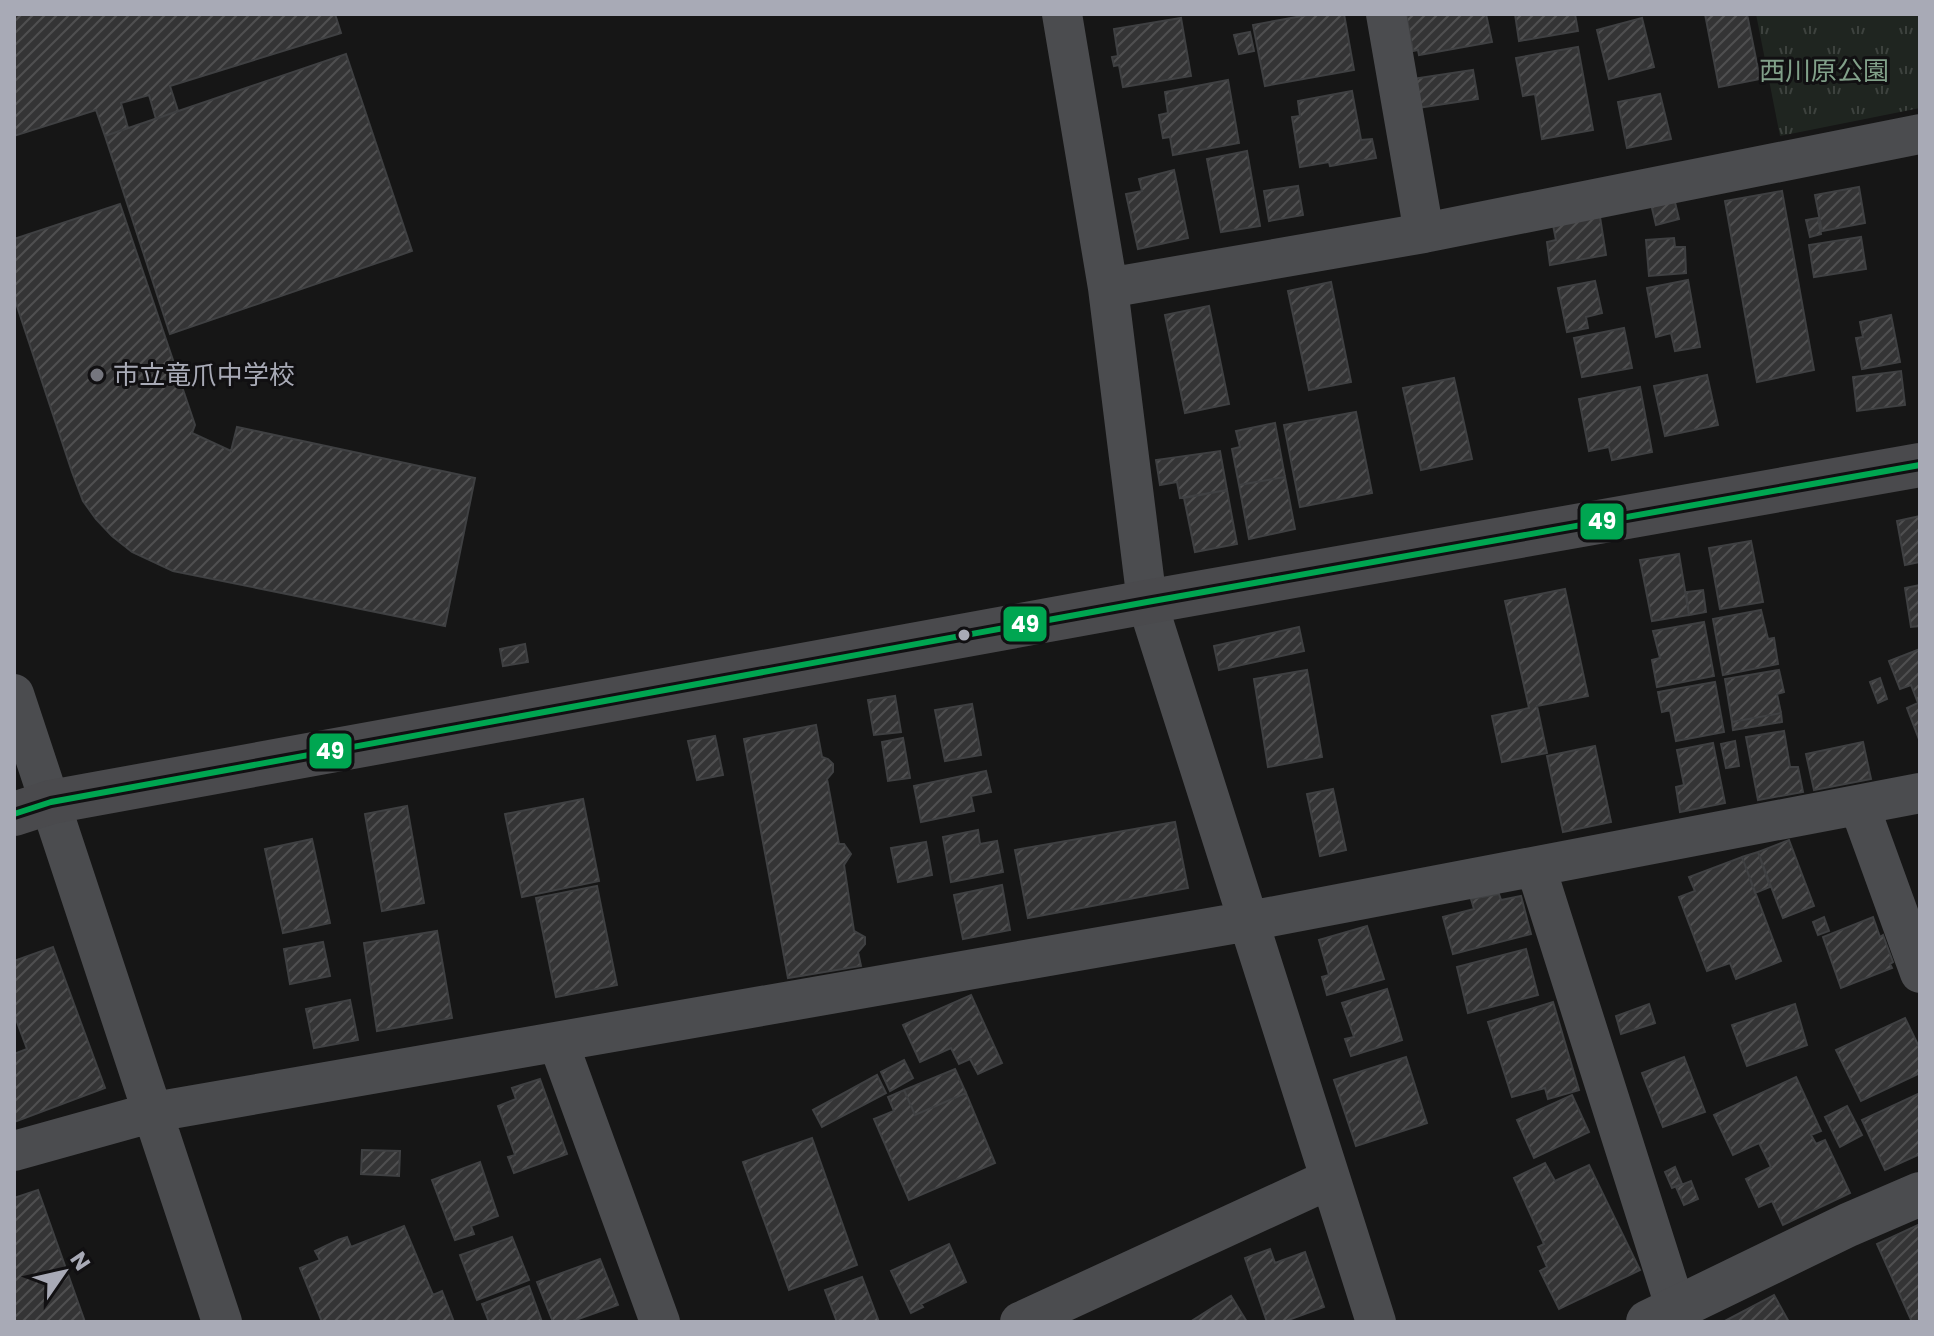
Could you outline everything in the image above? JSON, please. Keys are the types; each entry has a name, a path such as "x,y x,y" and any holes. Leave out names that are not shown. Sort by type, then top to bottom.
{"main road":[{"path":"33,808 1147,602 1920,465"}],"street":[{"path":"1062,14 1108,288 1147,602 1376,1322"},
{"path":"1386,14 1424,233"},
{"path":"1108,288 1424,233 1920,134"},
{"path":"14,694 33,808 154,1112 222,1322"},
{"path":"14,1151 154,1112 1249,921 1920,793"},
{"path":"1859,805 1920,973"},
{"path":"1536,868 1662,1315 1848,1225 1920,1194"},
{"path":"558,1042 660,1322"},
{"path":"1020,1322 1330,1179"}],"green space":[{"name":"西川原公園","path":"1756,14 1920,14 1920,108 1780,136"}],"building":[{"path":"14,14 335,14 341,33 170,86 178,111 156,119 149,95 121,103 128,128 105,136 96,110 14,136"},
{"path":"1313,14 1344,14 1354,70 1265,86 1253,25"},
{"path":"1406,14 1486,14 1492,42 1419,55 1418,50 1413,51"},
{"path":"1515,14 1575,14 1578,31 1519,41"},
{"path":"1705,14 1747,14 1760,79 1719,87"},
{"path":"1181,18 1191,76 1123,87 1119,65 1114,66 1112,57 1118,56 1114,29"},
{"path":"1642,18 1654,67 1609,79 1597,30"},
{"path":"1250,32 1254,51 1239,54 1234,35"},
{"path":"1578,47 1593,130 1542,139 1535,94 1523,96 1516,58"},
{"path":"346,54 412,251 170,334 105,136"},
{"path":"1473,70 1478,99 1417,108 1412,79"},
{"path":"1228,80 1239,143 1173,155 1170,137 1163,138 1159,115 1168,113 1165,92"},
{"path":"1352,91 1361,140 1372,139 1376,158 1330,166 1329,162 1300,167 1292,117 1300,116 1298,101"},
{"path":"1660,94 1671,139 1627,148 1618,102"},
{"path":"1247,151 1260,226 1221,232 1207,159"},
{"path":"1174,170 1188,238 1138,249 1126,194 1142,191 1139,179"},
{"path":"1298,186 1303,215 1269,221 1264,191"},
{"path":"1859,187 1865,223 1822,231 1815,195"},
{"path":"1782,191 1814,370 1757,382 1725,201"},
{"path":"1674,198 1679,219 1656,225 1651,204"},
{"path":"120,204 195,425 192,433 231,451 237,427 475,478 445,626 173,571 132,552 96,519 83,501 72,472 14,297 14,239"},
{"path":"1600,217 1606,255 1550,265 1547,242 1556,240 1553,225"},
{"path":"1818,218 1821,234 1810,237 1806,220"},
{"path":"1861,237 1866,269 1814,277 1809,245"},
{"path":"1674,238 1675,247 1685,247 1686,273 1649,276 1646,240"},
{"path":"1688,280 1700,347 1675,351 1671,333 1656,337 1647,288"},
{"path":"1595,281 1602,313 1586,317 1588,328 1567,332 1558,288"},
{"path":"1331,282 1351,382 1309,390 1288,291"},
{"path":"1209,306 1229,404 1185,413 1165,315"},
{"path":"1891,315 1900,362 1862,369 1856,338 1863,337 1860,322"},
{"path":"1624,328 1632,368 1582,377 1574,338"},
{"path":"1901,371 1905,405 1857,411 1853,377"},
{"path":"1707,375 1718,425 1665,436 1654,386"},
{"path":"1454,378 1472,459 1421,470 1403,388"},
{"path":"1640,387 1652,452 1612,460 1609,447 1589,451 1579,399"},
{"path":"1356,412 1372,493 1300,507 1284,425"},
{"path":"1275,423 1285,477 1239,485 1232,449 1240,447 1236,431"},
{"path":"1220,451 1227,490 1180,498 1177,482 1160,485 1156,460"},
{"path":"1285,477 1295,529 1249,539 1239,485"},
{"path":"1227,490 1237,544 1195,552 1184,498"},
{"path":"1920,516 1920,562 1905,565 1897,521"},
{"path":"1751,541 1763,602 1720,609 1709,548"},
{"path":"1679,554 1689,615 1652,621 1640,560"},
{"path":"1920,585 1920,626 1911,627 1905,588"},
{"path":"1565,589 1588,696 1537,706 1547,753 1502,762 1492,716 1529,708 1505,601"},
{"path":"1703,590 1706,612 1689,615 1686,592"},
{"path":"1761,610 1768,639 1774,638 1778,664 1723,675 1713,619"},
{"path":"1704,622 1714,676 1657,687 1652,660 1660,658 1653,631"},
{"path":"1299,627 1304,651 1219,670 1214,646"},
{"path":"525,644 528,662 503,666 500,649"},
{"path":"1920,649 1920,742 1907,708 1918,703 1911,685 1900,689 1889,661"},
{"path":"1307,670 1322,757 1268,767 1254,679"},
{"path":"1779,670 1784,692 1777,694 1781,713 1732,722 1725,679"},
{"path":"1880,678 1887,699 1878,703 1870,682"},
{"path":"1715,682 1724,732 1676,741 1670,710 1662,712 1658,692"},
{"path":"895,696 901,732 874,735 868,700"},
{"path":"972,704 981,755 945,761 935,710"},
{"path":"1781,713 1782,722 1733,730 1732,722"},
{"path":"816,725 822,757 833,764 833,772 827,779 839,844 844,844 851,854 844,865 854,931 865,937 865,944 858,952 861,966 788,978 744,739"},
{"path":"1784,731 1790,767 1798,767 1803,792 1758,800 1746,737"},
{"path":"715,736 723,775 697,780 688,741"},
{"path":"903,738 910,778 888,781 882,742"},
{"path":"1735,741 1739,766 1726,768 1721,744"},
{"path":"1863,742 1871,779 1814,790 1806,754"},
{"path":"1713,743 1725,803 1680,812 1676,787 1684,785 1677,750"},
{"path":"1595,746 1611,822 1563,832 1547,756"},
{"path":"986,771 991,792 971,796 974,811 921,822 914,786"},
{"path":"1333,789 1346,850 1320,856 1307,794"},
{"path":"583,799 599,881 522,897 505,814"},
{"path":"407,806 424,903 382,911 365,814"},
{"path":"1175,822 1188,888 1028,918 1015,850"},
{"path":"978,830 980,844 997,841 1003,872 951,882 943,837"},
{"path":"312,839 330,923 283,933 265,849"},
{"path":"1789,840 1814,906 1783,918 1758,852"},
{"path":"926,842 932,875 898,882 891,848"},
{"path":"1758,852 1770,887 1755,893 1742,857"},
{"path":"1742,857 1781,961 1736,979 1730,963 1707,971 1679,897 1695,891 1689,877"},
{"path":"1002,885 1010,930 963,939 954,895"},
{"path":"597,886 617,985 556,997 536,898"},
{"path":"1499,894 1501,900 1521,896 1531,934 1453,954 1443,917 1474,909 1471,899"},
{"path":"1824,917 1829,931 1818,935 1813,922"},
{"path":"1873,917 1880,937 1883,935 1893,962 1890,964 1892,968 1841,988 1823,937"},
{"path":"1367,926 1384,979 1327,995 1322,977 1329,975 1319,940"},
{"path":"437,931 452,1018 377,1031 364,943"},
{"path":"323,942 330,976 290,984 284,949"},
{"path":"53,947 105,1088 14,1122 14,1054 27,1049 14,1014 14,961"},
{"path":"1526,949 1538,995 1468,1013 1457,967"},
{"path":"1387,989 1402,1040 1351,1056 1345,1039 1354,1037 1342,1003"},
{"path":"971,995 1002,1063 978,1074 970,1059 959,1064 951,1048 920,1062 903,1025"},
{"path":"350,1000 358,1040 314,1048 306,1009"},
{"path":"1553,1002 1579,1090 1548,1099 1545,1088 1512,1097 1488,1022"},
{"path":"1649,1004 1655,1023 1621,1034 1616,1016"},
{"path":"1795,1004 1807,1045 1747,1066 1732,1025"},
{"path":"1905,1018 1920,1049 1920,1073 1861,1101 1836,1050"},
{"path":"1406,1057 1427,1123 1356,1146 1334,1080"},
{"path":"1684,1057 1705,1112 1663,1127 1642,1073"},
{"path":"904,1060 913,1078 890,1091 881,1072"},
{"path":"955,1069 966,1093 915,1115 904,1090"},
{"path":"877,1075 886,1093 822,1127 813,1110"},
{"path":"1796,1077 1821,1131 1811,1135 1816,1144 1825,1140 1850,1193 1783,1225 1772,1201 1759,1207 1746,1179 1771,1167 1759,1143 1733,1155 1714,1115"},
{"path":"540,1079 567,1154 514,1173 508,1157 515,1155 498,1106 516,1099 512,1088"},
{"path":"904,1090 915,1115 966,1093 995,1163 909,1200 874,1119 894,1111 888,1097"},
{"path":"1920,1093 1920,1154 1885,1170 1862,1120"},
{"path":"1572,1095 1589,1132 1534,1158 1517,1120"},
{"path":"1847,1106 1862,1135 1840,1147 1825,1117"},
{"path":"812,1138 857,1265 789,1290 743,1162"},
{"path":"362,1150 400,1151 399,1176 361,1174"},
{"path":"480,1162 498,1216 471,1226 474,1234 455,1240 432,1180"},
{"path":"1545,1163 1555,1181 1589,1165 1640,1270 1559,1309 1540,1271 1547,1267 1538,1247 1544,1244 1514,1178"},
{"path":"1675,1167 1682,1184 1672,1188 1665,1172"},
{"path":"1691,1181 1698,1199 1684,1205 1676,1187"},
{"path":"38,1190 85,1322 14,1322 14,1198"},
{"path":"1920,1224 1920,1322 1912,1322 1877,1244"},
{"path":"404,1226 433,1295 442,1291 454,1322 322,1322 300,1268 320,1260 315,1251 338,1240 347,1237 351,1247"},
{"path":"512,1237 529,1280 477,1300 460,1255"},
{"path":"949,1244 966,1282 921,1304 923,1307 911,1313 891,1271"},
{"path":"1270,1249 1275,1263 1305,1252 1324,1307 1283,1322 1267,1322 1245,1258"},
{"path":"600,1259 618,1305 570,1322 553,1322 537,1282"},
{"path":"862,1277 879,1322 837,1322 825,1290"},
{"path":"529,1286 542,1322 489,1322 482,1304"},
{"path":"1774,1295 1789,1322 1723,1322"},
{"path":"1231,1296 1247,1322 1190,1322"}],"transit line":[{"name":"49","path":"14,814 51,802 1920,465"}],"place":[{"name":"市立竜爪中学校","path":"97,375"}]}
